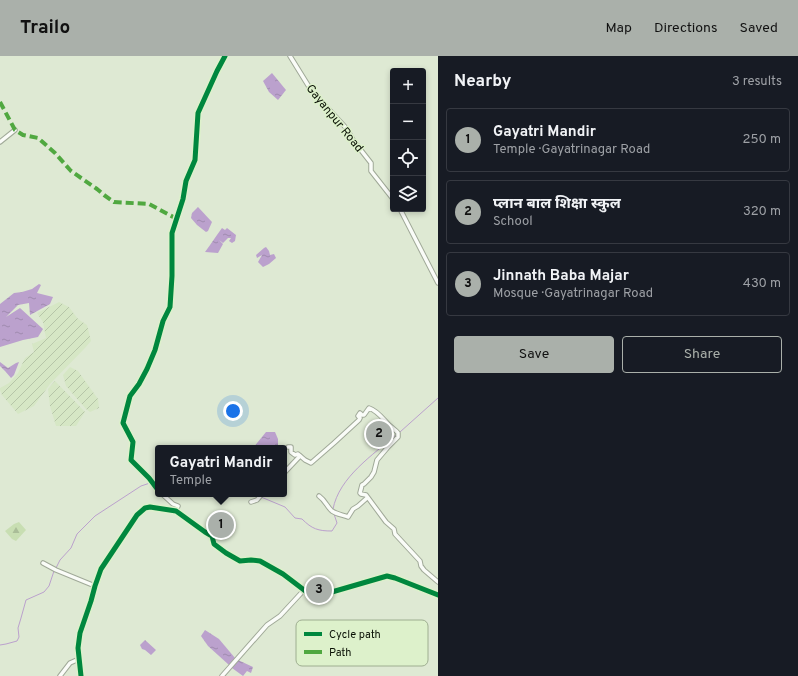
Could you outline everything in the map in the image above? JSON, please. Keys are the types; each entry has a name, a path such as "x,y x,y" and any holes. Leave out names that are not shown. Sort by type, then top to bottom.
{"street":[{"path":"155,486 131,460 133,442 123,423 130,396 139,384 147,369 155,350 163,321 170,307 172,233 186,181 195,160 198,113 224,56"},
{"name":"Gayanpur Road","path":"290,56 311,90 347,129 353,140 371,163 372,171 390,196"},
{"path":"0,142 15,130"},
{"path":"402,212 438,284"},
{"path":"288,446 291,447 291,452 295,455 298,454 311,463 359,420 360,418 358,416 360,413 364,415 370,408 375,410 398,433 398,437 377,460 374,472 362,485 360,493 366,495 386,522 394,529 395,534 420,561 421,566 438,582"},
{"path":"287,470 300,456"},
{"path":"319,496 325,501 330,510 348,517 353,509 367,498"},
{"path":"165,497 173,504 178,506 176,511"},
{"path":"251,502 257,500 260,497"},
{"path":"80,676 78,648 80,633 101,569 137,515 144,508 150,507 176,511 212,536 214,544 226,553 240,561 260,561 283,574 313,595 318,596 387,576 438,595"},
{"path":"43,563 95,586"},
{"path":"222,676 267,625 280,616 304,590"},
{"path":"60,676 70,663 79,659"}],"shaded area":[{"path":"59,302 69,307 78,319 87,325 91,341 50,384 34,406 18,414 2,395 0,388 9,383 18,373 25,358 34,352 32,344 46,338 43,322 37,313"},
{"path":"70,367 78,371 98,399 99,408 90,412 66,386 63,375"},
{"path":"55,381 85,412 76,426 56,426 50,406 48,389"}],"green space":[{"path":"19,522 26,530 16,541 12,539 5,531"}],"water":[{"path":"272,73 286,90 278,100 269,92 263,81"},
{"path":"198,207 212,222 208,231 206,232 191,218 192,213"},
{"path":"222,228 225,230 227,228 236,235 235,241 232,243 229,241 231,238 228,238 223,243 219,240 223,244 218,253 205,252 218,234"},
{"path":"266,247 270,255 274,254 276,258 263,267 258,262 262,255 257,258 256,255"},
{"path":"39,284 41,285 37,293 53,297 50,304 30,315 29,303 18,305 6,317 20,308 43,329 38,337 0,347 0,304 14,293 32,289"},
{"path":"0,362 8,368 19,362 14,375 11,378 0,366"},
{"path":"266,432 275,432 278,439 278,445 255,445"},
{"path":"205,630 219,639 235,658 229,665 208,646 201,636"},
{"path":"145,640 156,650 151,655 142,649 140,645"},
{"path":"238,660 253,667 251,673 247,671 243,676 232,668"}],"waterway":[{"path":"400,432 438,398"},
{"path":"333,509 336,497 358,467 397,434"},
{"path":"56,568 60,560 71,548 77,534 95,516 141,486 150,483"},
{"path":"261,497 285,507 295,518 302,519 312,527 323,531 332,531 337,523 334,514"},
{"path":"0,645 17,641 19,637 18,628 26,600 44,592 49,586 54,571"}],"marked path":[{"path":"0,102 15,130 23,135 38,138 55,153 71,171 114,202 149,204 177,219"}],"cycle path":[{"path":"155,486 131,460 133,442 123,423 130,396 139,384 147,369 155,350 163,321 170,307 172,233 183,199 186,181 195,160 198,113 225,56"},
{"path":"81,676 78,648 80,633 101,569 137,515 145,508 150,507 176,511 212,536 214,544 226,553 240,561 260,561 283,574 308,593 313,595 318,596 387,576 438,595"}],"place":[{"name":"प्लान बाल शिक्षा स्कुल","path":"379,434"},
{"name":"Gayatri Mandir","path":"221,525"},
{"name":"Jinnath Baba Majar","path":"319,590"}]}
